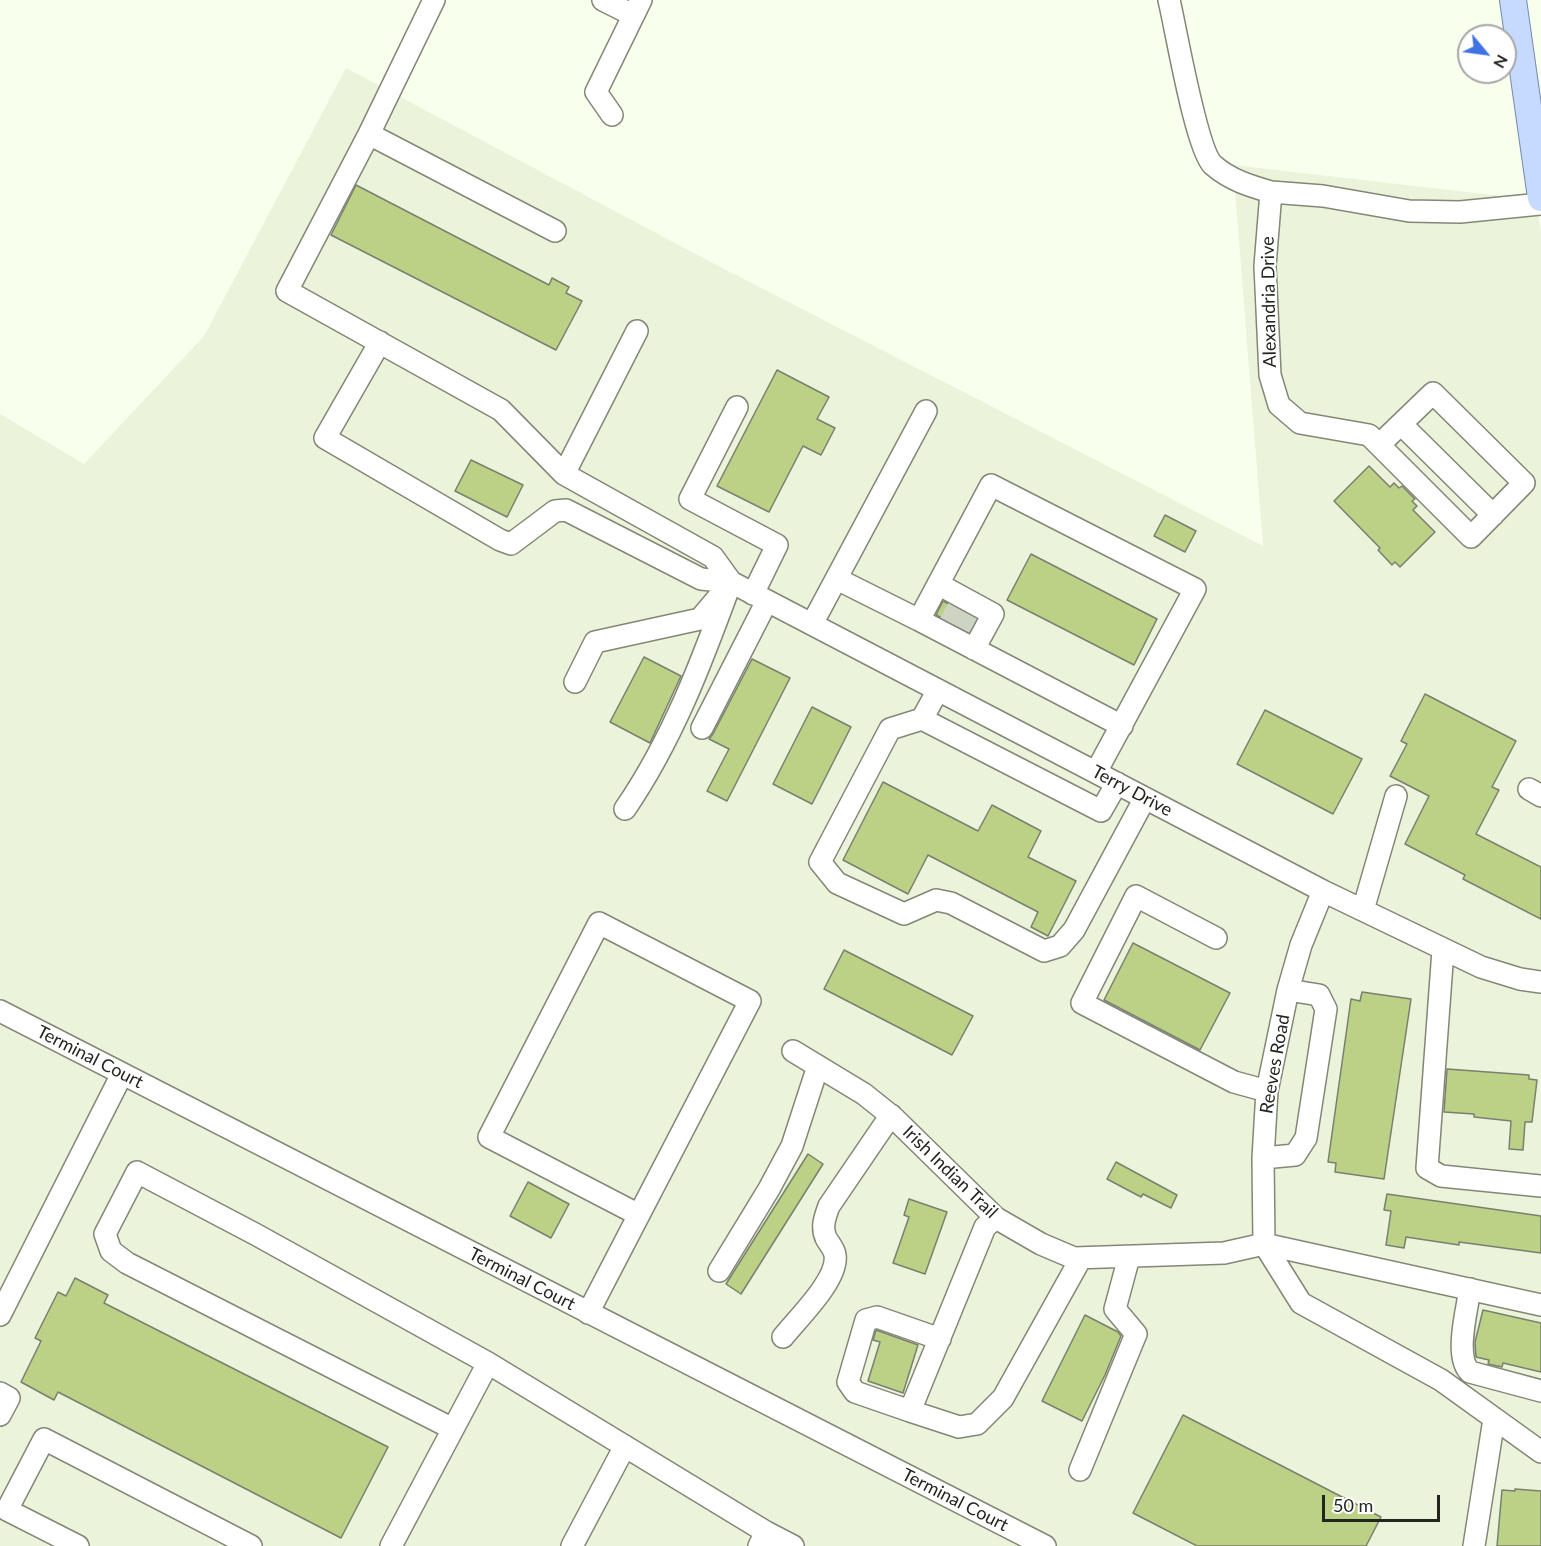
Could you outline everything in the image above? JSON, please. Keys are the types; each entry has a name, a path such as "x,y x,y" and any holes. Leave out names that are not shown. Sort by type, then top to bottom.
{"main road":[{"path":"1513,0 1541,198"}],"street":[{"path":"434,0 369,134 287,291 501,410 564,474 713,557 731,582"},
{"path":"603,0 637,8 596,92 612,115"},
{"path":"1169,0 1199,138 1211,164 1239,183 1271,192 1323,196 1409,211 1460,212 1541,204"},
{"path":"369,134 555,231"},
{"name":"Alexandria Drive","path":"1271,192 1265,266 1270,375 1279,405 1300,423 1369,435 1471,537 1493,514"},
{"path":"564,474 637,331"},
{"path":"380,342 325,438 500,540 511,543 521,538 539,521 555,511 566,510 701,579 731,582"},
{"path":"1379,445 1433,393 1524,483 1493,514 1401,424"},
{"path":"702,728 760,597 777,545 690,499 737,407"},
{"path":"812,624 926,411"},
{"path":"919,620 991,485 1195,589 1096,772"},
{"path":"837,579 919,620 962,622"},
{"path":"575,682 596,642 700,619 731,582"},
{"path":"626,809 654,765 670,734 693,684 731,582"},
{"name":"Terry Drive","path":"731,582 1323,891 1481,967 1520,980 1541,982"},
{"path":"938,584 962,622 1122,726"},
{"path":"938,690 922,719 890,729 820,862 837,883 904,914 936,900 951,903 1044,951 1060,946 1074,930 1145,798"},
{"path":"922,719 1101,812 1117,783"},
{"path":"1363,910 1396,796"},
{"name":"Reeves Road","path":"1264,1244 1263,1158 1268,1091 1288,990 1301,945 1323,891"},
{"path":"1216,938 1136,896 1082,1003 1234,1082 1268,1091"},
{"path":"588,1313 639,1215 750,1001 599,923 489,1137 639,1215"},
{"path":"1443,950 1427,1168 1441,1176 1541,1185"},
{"path":"1263,1158 1294,1155 1306,1137 1326,1009 1319,995 1288,990"},
{"name":"Terminal Court","path":"0,1011 1045,1546"},
{"name":"Irish Indian Trail","path":"793,1051 864,1094 891,1115 996,1218 1041,1244 1074,1258 1224,1253 1264,1244"},
{"path":"719,1270 769,1189 792,1146 818,1066"},
{"path":"0,1315 123,1074"},
{"path":"783,1337 831,1277 836,1257 833,1247 826,1238 824,1223 829,1206 891,1115"},
{"path":"453,1429 127,1263 111,1251 105,1234 137,1173 255,1234 488,1363 625,1446 763,1539 793,1546"},
{"path":"910,1411 985,1227 996,1218"},
{"path":"1264,1244 1541,1305"},
{"path":"1264,1244 1301,1303 1440,1380 1541,1452"},
{"path":"1080,1470 1136,1334 1115,1309 1130,1257"},
{"path":"940,1338 877,1317 866,1320 848,1382 855,1392 910,1411 959,1426 977,1424 1003,1398 1081,1258"},
{"path":"1470,1289 1461,1349 1465,1367 1470,1372 1541,1391"},
{"path":"391,1546 488,1363"},
{"path":"0,1393 9,1398 0,1415"},
{"path":"1474,1546 1494,1419"},
{"path":"78,1546 8,1510 44,1439 251,1546"},
{"path":"572,1546 625,1446"}],"shaded area":[{"path":"346,68 705,259 1263,546 1233,165 1536,200 1541,232 1541,1546 0,1546 0,414 84,464 204,336"}],"building":[{"path":"356,185 549,285 552,278 569,287 566,293 582,301 556,350 331,235"},
{"path":"777,370 829,397 817,419 835,428 821,455 803,446 769,512 717,486"},
{"path":"471,460 523,485 507,517 455,491"},
{"path":"1369,466 1390,487 1394,483 1399,488 1402,486 1415,499 1412,501 1417,506 1413,510 1435,532 1400,567 1395,562 1392,565 1378,550 1380,548 1334,501"},
{"path":"1165,515 1196,531 1185,552 1154,536"},
{"path":"1031,554 1157,619 1134,665 1007,600"},
{"path":"943,601 976,619 969,632 936,615"},
{"path":"644,657 681,676 650,743 610,722"},
{"path":"752,659 790,678 727,801 707,791 729,749 709,739"},
{"path":"1425,694 1516,741 1492,787 1499,790 1476,834 1541,867 1541,919 1463,879 1465,875 1405,844 1429,796 1390,776 1407,744 1401,741"},
{"path":"812,707 851,727 812,804 773,784"},
{"path":"1265,710 1362,759 1333,814 1237,764"},
{"path":"883,782 978,831 992,805 1041,831 1028,857 1076,881 1048,936 1031,927 1038,912 928,855 908,894 843,860"},
{"path":"1133,943 1230,993 1200,1050 1104,1000"},
{"path":"844,950 973,1016 952,1055 824,989"},
{"path":"1362,992 1411,999 1384,1179 1335,1172 1336,1163 1328,1162 1351,999 1360,1001"},
{"path":"1447,1069 1529,1075 1529,1079 1537,1080 1532,1122 1525,1122 1523,1150 1509,1149 1511,1121 1474,1117 1474,1114 1444,1112"},
{"path":"808,1154 823,1164 741,1294 726,1284"},
{"path":"1116,1162 1177,1195 1171,1208 1143,1194 1141,1197 1107,1179"},
{"path":"528,1182 569,1204 551,1238 510,1216"},
{"path":"1387,1194 1541,1216 1541,1253 1406,1237 1404,1248 1386,1245 1391,1211 1384,1210"},
{"path":"909,1199 947,1212 925,1274 893,1263 909,1217 904,1215"},
{"path":"75,1278 108,1295 104,1303 388,1447 341,1538 58,1392 54,1400 21,1382 41,1341 35,1338 58,1292 66,1296"},
{"path":"1483,1310 1541,1323 1541,1372 1503,1363 1502,1367 1488,1364 1489,1360 1476,1357 1475,1342"},
{"path":"1085,1315 1118,1332 1121,1336 1082,1421 1042,1401"},
{"path":"876,1330 918,1345 903,1393 868,1381 880,1342 873,1340"},
{"path":"1183,1415 1381,1517 1366,1546 1197,1546 1133,1513"},
{"path":"1515,1489 1541,1491 1541,1546 1497,1546 1502,1490 1515,1491"}],"tunnel":[{"path":"949,624 958,607"},
{"path":"963,632 973,614"}]}
